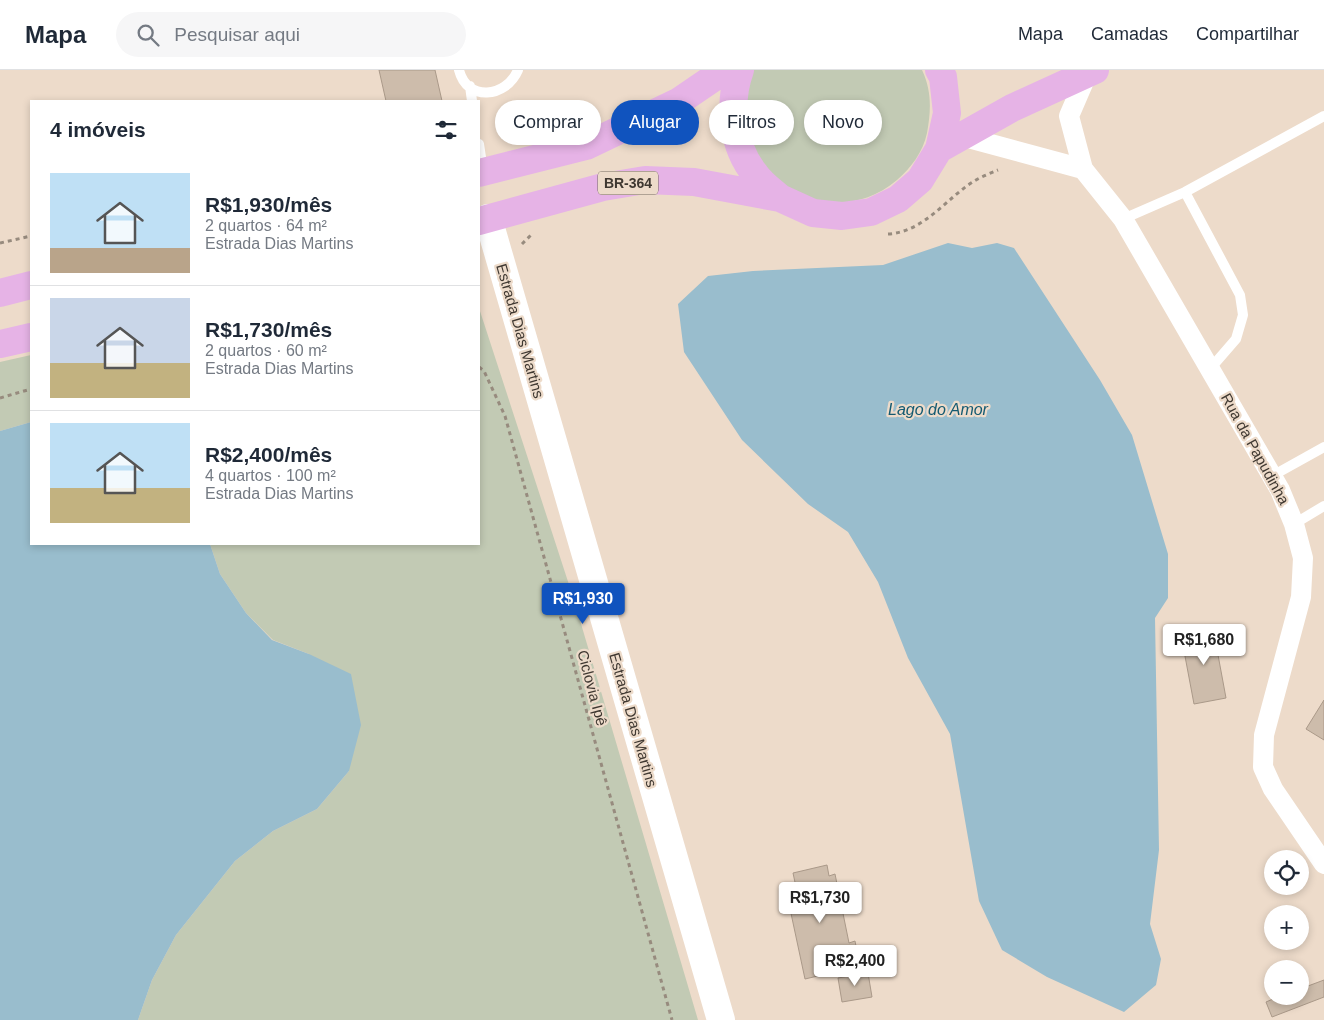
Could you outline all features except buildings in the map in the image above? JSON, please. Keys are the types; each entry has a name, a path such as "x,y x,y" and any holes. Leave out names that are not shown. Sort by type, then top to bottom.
{"main road":[{"path":"481,172 586,146 678,102 725,70"},
{"name":"BR-364","path":"740,70 732,107 738,142 754,174 780,198"},
{"name":"BR-364","path":"939,70 942,77 950,142"},
{"name":"BR-364","path":"484,220 603,187 645,180 694,182 780,198 813,213 842,216 871,212 898,199 920,180 950,142 1012,108 1092,71"},
{"path":"0,293 30,285"},
{"path":"0,344 30,337"}],"street":[{"name":"Rua da Papudinha","path":"1092,71 1069,116 1083,170 1123,219 1272,476 1294,524 1303,558 1301,597 1264,735 1263,767 1272,789 1324,864"},
{"path":"950,142 1083,170"},
{"name":"Estrada Dias Martins","path":"484,220 721,1020"}],"lane":[{"path":"459,70 460,76 470,86 486,93 497,92 510,83 518,70"},
{"path":"470,86 472,100"},
{"path":"1123,219 1185,192 1324,116"},
{"path":"480,158 481,172"},
{"path":"1185,192 1240,295 1243,315 1236,339 1210,369"},
{"path":"1272,476 1324,447"},
{"path":"1294,524 1324,506"}],"path":[{"path":"0,243 30,236"},
{"name":"Ciclovia Ipê","path":"480,368 484,371 505,416 672,1020"},
{"path":"0,398 30,389"}],"green space":[{"path":"754,70 922,70 928,86 930,109 923,147 912,165 897,180 867,197 837,203 808,197 782,183 762,162 754,145 794,145 794,100 747,100"},
{"path":"480,311 574,600 698,1020 138,1020 152,980 176,935 235,861 273,831 317,809 349,771 309,654 273,640 246,613 220,574 210,545 480,545"},
{"path":"30,355 30,422 0,431 0,362"}],"water":[{"name":"Lago do Amor","path":"948,243 972,248 997,243 1014,248 1100,380 1132,435 1168,554 1168,598 1155,618 1159,850 1150,924 1161,959 1156,985 1124,1012 1047,977 1002,950 979,901 950,734 908,658 878,582 848,532 808,504 742,440 684,352 678,304 708,276 753,271 883,265"},
{"path":"30,422 30,545 210,545 220,574 246,613 272,640 309,654 351,674 361,725 349,771 317,809 273,831 235,861 176,935 152,980 138,1020 0,1020 0,431"}]}
